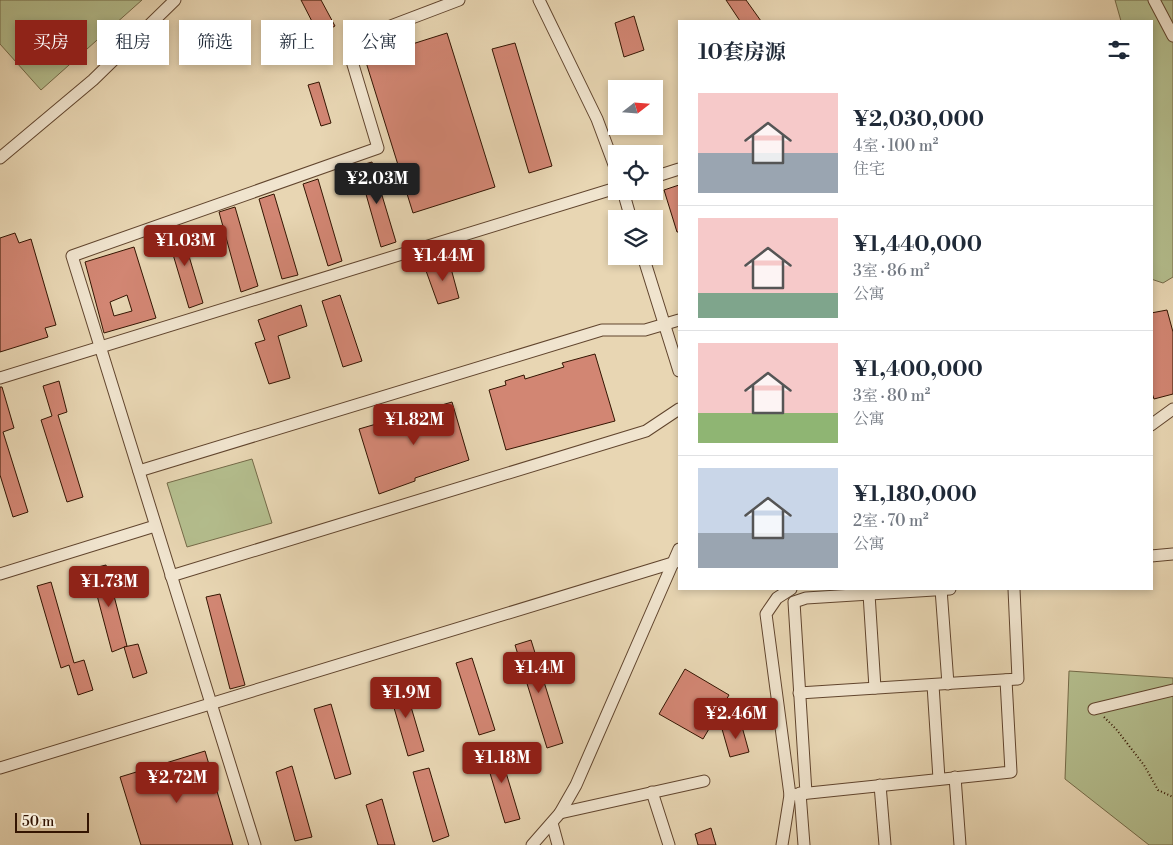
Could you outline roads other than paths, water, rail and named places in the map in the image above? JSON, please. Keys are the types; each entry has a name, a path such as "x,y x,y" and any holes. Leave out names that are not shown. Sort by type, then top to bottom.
{"street":[{"path":"0,158 93,80 175,0"},
{"path":"255,845 72,256 378,148 350,58 367,35 459,0"},
{"path":"539,0 597,119 608,149"},
{"path":"1154,0 1173,36"},
{"path":"663,174 678,169"},
{"path":"0,378 608,190"},
{"path":"646,265 678,368"},
{"path":"139,471 602,330 645,330 678,320"},
{"path":"172,576 646,431 678,410"},
{"path":"1153,424 1173,410"},
{"path":"0,574 155,526"},
{"path":"1153,556 1173,554"},
{"path":"0,768 676,562"},
{"path":"532,845 560,813 592,749 676,562"},
{"path":"789,590 777,598 766,614 798,794 804,845"},
{"path":"782,845 798,794 800,693 794,602 806,598 927,590"},
{"path":"941,590 948,684"},
{"path":"800,693 1018,679 1014,590"},
{"path":"869,594 875,688"},
{"path":"798,794 1011,772 1006,680"},
{"path":"933,685 939,779"},
{"path":"1094,709 1173,690"},
{"path":"955,777 960,845"},
{"path":"560,813 704,781"},
{"path":"880,785 885,845"},
{"path":"652,792 669,845"},
{"path":"552,823 558,845"}]}
